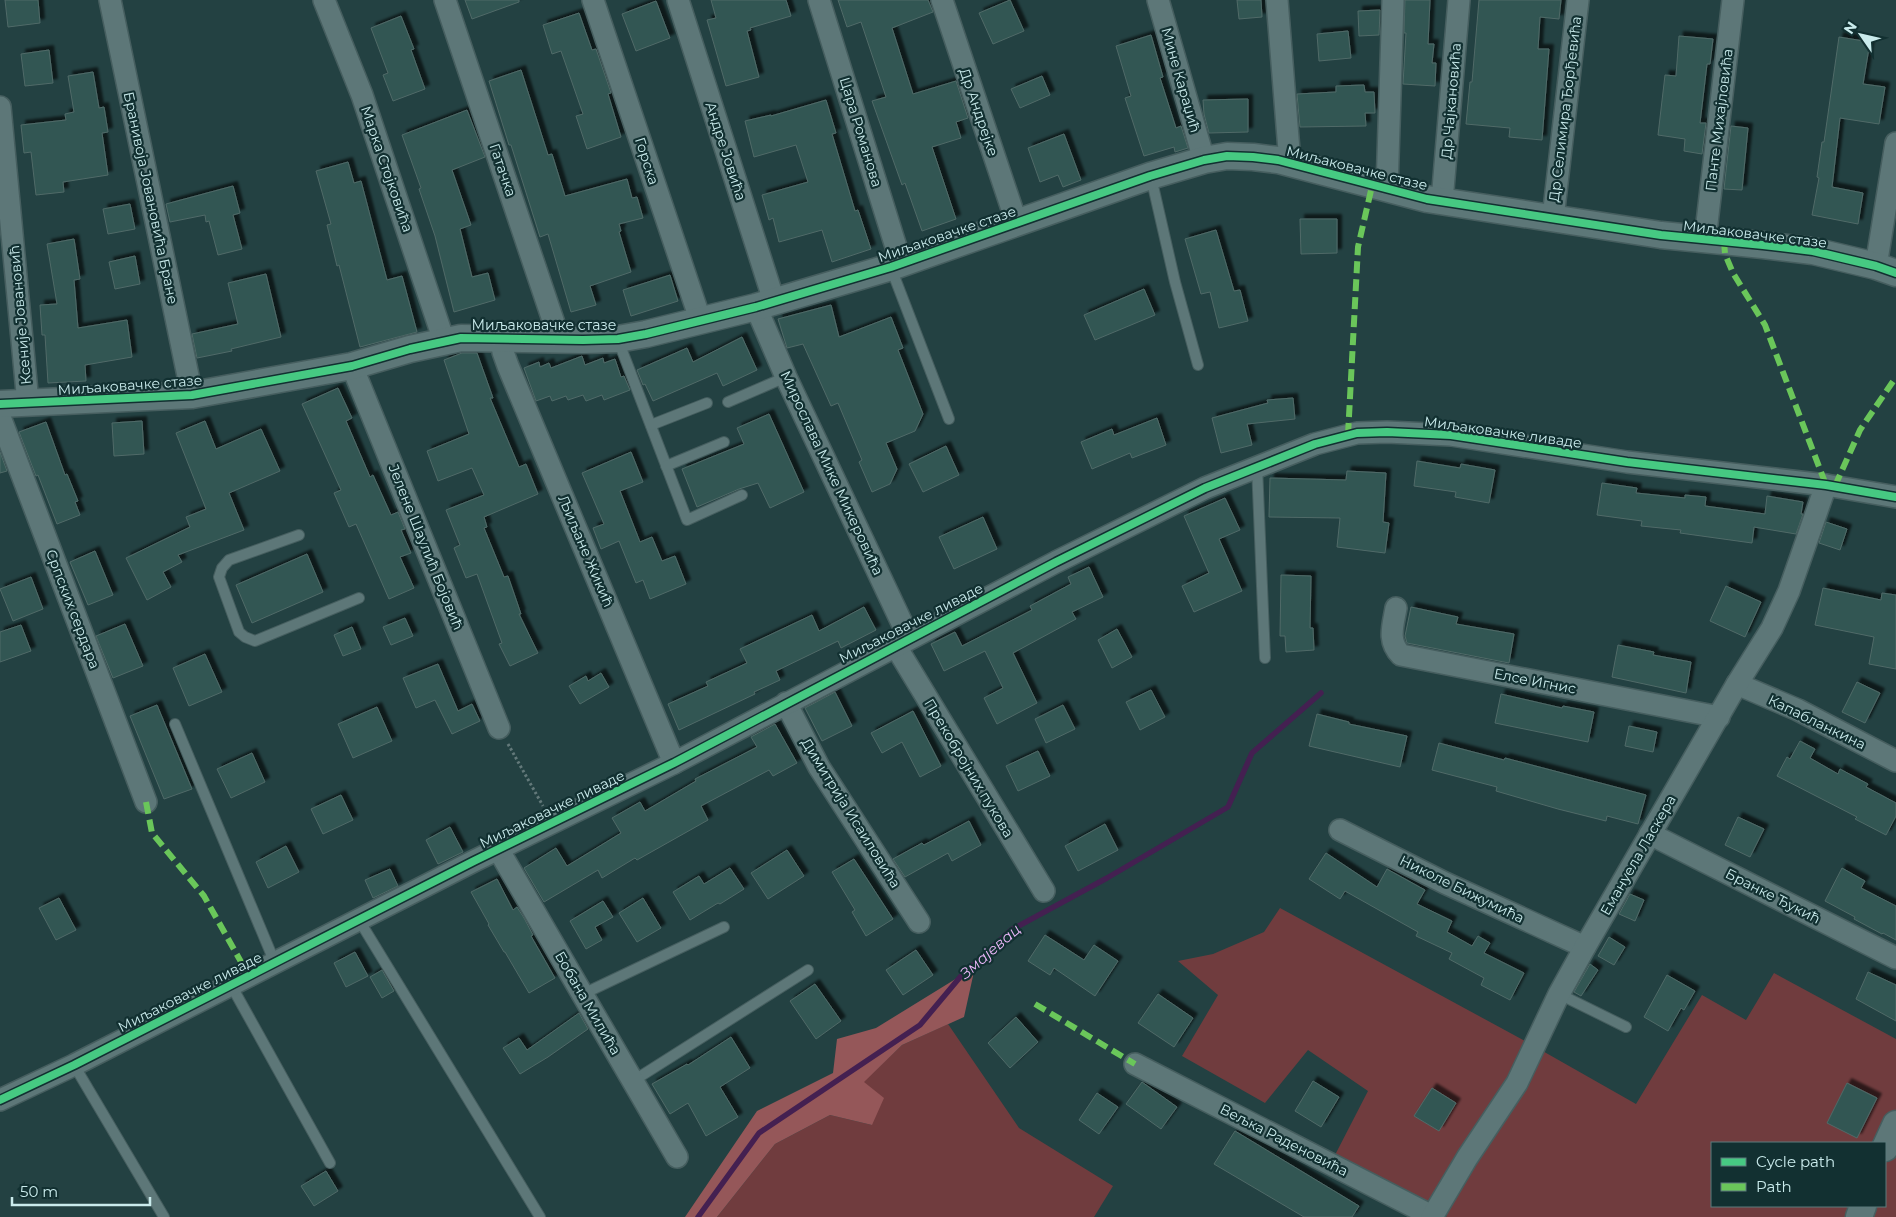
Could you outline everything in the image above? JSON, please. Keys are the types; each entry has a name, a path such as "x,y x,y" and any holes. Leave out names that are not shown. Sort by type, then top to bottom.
{"street":[{"name":"Бранивоја Јовановића Бране","path":"110,0 192,395"},
{"name":"Марка Стојковића","path":"324,0 362,95 444,341"},
{"name":"Гатачка","path":"445,0 560,341"},
{"name":"Горска","path":"593,0 701,322"},
{"name":"Андре Јовића","path":"678,0 766,304"},
{"name":"Цара Романова","path":"819,0 896,265"},
{"name":"Др Андрејке","path":"942,0 1017,224"},
{"name":"Мине Караџић","path":"1158,0 1204,160"},
{"path":"1277,0 1290,163"},
{"path":"1387,189 1394,0"},
{"name":"Др Чајкановића","path":"1442,201 1460,0"},
{"name":"Др Селимира Ђорђевића","path":"1553,218 1578,0"},
{"name":"Панте Михајловића","path":"1705,240 1733,0"},
{"name":"Ксеније Јовановић","path":"0,107 28,403"},
{"path":"1886,269 1896,143"},
{"name":"Миљаковачке стазе","path":"0,404 192,395 352,366 410,349 461,338 560,341 618,339 646,334 701,322 896,265 1150,176 1204,160 1239,156 1290,163 1387,189 1442,201 1705,240 1763,244 1813,251 1886,269"},
{"name":"Мирослава Мике Микеровића","path":"766,304 786,377 902,642"},
{"name":"Љиљане Жикић","path":"501,339 503,352 674,763"},
{"name":"Јелене Шаулић Бојовић","path":"352,366 499,728"},
{"name":"Српских сердара","path":"0,417 146,802"},
{"name":"Миљаковачке ливаде","path":"0,1100 74,1065 550,823 674,763 1056,562 1196,492 1315,444 1357,434 1418,433 1451,435 1688,470 1826,485 1896,496"},
{"name":"Емануела Ласкера","path":"1432,1217 1467,1158 1517,1083 1585,947 1772,628 1789,591 1826,485"},
{"name":"Елсе Игнис","path":"1396,608 1391,637 1395,649 1401,655 1719,717"},
{"name":"Прекобројних пукова","path":"902,642 1044,891"},
{"name":"Капабланкина","path":"1738,684 1798,710 1896,762"},
{"name":"Димитрија Исаиловића","path":"786,703 819,767 919,922"},
{"name":"Николе Бижумића","path":"1340,830 1445,883 1585,947"},
{"name":"Бранке Ђукић","path":"1650,834 1896,958"},
{"name":"Бобана Милића","path":"498,849 677,1157"},
{"name":"Вељка Раденовића","path":"1135,1064 1432,1217"},
{"path":"1886,1146 1896,1124"}],"lane":[{"path":"1150,176 1175,282 1198,365"},
{"path":"896,265 948,418"},
{"path":"618,339 687,520 742,495"},
{"path":"728,402 786,377"},
{"path":"651,425 707,403"},
{"path":"666,466 724,442"},
{"path":"1257,466 1265,658"},
{"path":"299,534 229,560 222,568 219,577 239,632 255,642 359,598"},
{"name":"Миљаковачке ливаде","path":"175,724 274,963"},
{"path":"359,920 540,1217"},
{"path":"583,994 724,927"},
{"path":"633,1081 808,970"},
{"name":"Миљаковачке ливаде","path":"231,985 330,1163"},
{"path":"1560,994 1626,1027"},
{"path":"74,1065 164,1217"}],"path":[{"path":"499,728 540,800 550,823"}],"shaded area":[{"path":"1280,908 1525,1041 1636,1104 1702,995 1746,1020 1774,973 1896,1039 1896,1217 1446,1217 1447,1214 1335,1155 1368,1091 1308,1050 1265,1103 1182,1056 1218,995 1178,961 1213,954 1264,932"},
{"path":"975,967 964,1017 902,1045 864,1082 884,1098 872,1125 830,1115 775,1144 717,1217 685,1217 757,1111 833,1073 837,1039 876,1028"},
{"path":"948,1024 1019,1128 1113,1186 1094,1217 717,1217 775,1144 830,1115 872,1125 863,1082 902,1045"}],"building":[{"path":"5,0 38,0 40,23 8,27"},
{"path":"465,0 519,0 519,2 472,19"},
{"path":"711,0 786,0 791,16 750,28 751,30 747,31 759,77 726,86 707,20 716,18"},
{"path":"838,0 928,0 933,12 892,28 913,94 956,81 968,118 956,122 961,138 932,147 956,219 922,231 905,183 902,185 872,101 886,97 861,22 847,27"},
{"path":"1010,0 1024,31 993,44 979,13"},
{"path":"1237,0 1261,0 1262,17 1239,19"},
{"path":"1405,0 1430,0 1428,44 1434,44 1432,63 1436,63 1435,86 1403,84 1406,33 1404,33"},
{"path":"1479,0 1561,0 1559,19 1540,17 1538,49 1549,49 1542,140 1509,137 1510,128 1466,124 1470,82 1472,82"},
{"path":"656,1 670,38 636,51 622,14"},
{"path":"1380,10 1379,35 1359,36 1358,11"},
{"path":"579,13 592,50 596,49 611,93 608,94 621,137 587,149 576,116 583,114 561,51 552,54 543,25"},
{"path":"401,16 414,49 411,50 425,89 393,101 383,75 388,73 371,28"},
{"path":"1348,31 1351,58 1319,61 1317,34"},
{"path":"1151,35 1163,77 1160,78 1176,128 1181,126 1188,148 1175,152 1174,147 1144,156 1125,98 1131,96 1116,46"},
{"path":"1679,36 1713,39 1710,64 1707,64 1700,123 1706,123 1702,154 1684,151 1685,139 1658,135 1665,75 1676,76"},
{"path":"1839,37 1870,42 1863,84 1885,87 1879,124 1840,118 1832,187 1863,193 1858,224 1812,215"},
{"path":"49,50 53,83 25,86 21,54"},
{"path":"521,70 548,155 552,154 565,196 627,179 632,198 637,197 643,218 619,224 621,231 619,232 631,272 590,286 596,305 571,312 548,234 540,237 489,81"},
{"path":"93,72 99,108 104,107 108,132 102,133 108,175 63,182 64,192 36,195 31,152 24,153 21,125 66,120 65,114 74,112 68,76"},
{"path":"1042,76 1050,95 1020,108 1011,89"},
{"path":"1364,85 1365,92 1374,92 1375,113 1365,113 1366,126 1300,127 1297,94 1336,92 1336,86"},
{"path":"1248,99 1248,132 1209,133 1204,114 1203,100"},
{"path":"826,100 836,133 832,134 855,211 858,210 871,249 832,262 822,230 779,242 773,218 769,220 762,195 808,182 796,145 754,157 745,121 771,116"},
{"path":"467,110 485,157 452,170 471,225 460,229 472,277 488,273 495,300 454,312 435,236 419,189 421,188 402,135"},
{"path":"1731,126 1748,128 1742,190 1724,189"},
{"path":"1064,134 1081,180 1063,187 1058,175 1040,182 1028,148"},
{"path":"348,162 354,183 361,181 387,280 402,276 417,332 360,347 339,265 337,266 327,225 331,224 316,171"},
{"path":"233,186 240,213 233,215 242,249 218,255 209,221 206,222 205,215 170,222 166,204"},
{"path":"130,204 135,229 108,234 103,209"},
{"path":"1300,219 1337,219 1337,253 1301,254"},
{"path":"1216,230 1234,291 1240,290 1248,321 1219,328 1210,292 1201,294 1185,239"},
{"path":"74,239 80,279 74,280 78,328 127,320 132,357 85,365 86,381 48,383 45,335 42,335 40,305 57,304 47,244"},
{"path":"135,256 140,284 115,289 109,262"},
{"path":"266,274 281,337 231,349 232,351 197,358 192,334 238,324 228,283"},
{"path":"670,275 678,301 631,316 623,290"},
{"path":"1144,289 1155,315 1095,340 1084,315"},
{"path":"831,305 839,337 891,317 903,348 898,350 923,414 915,431 886,443 897,469 890,484 872,492 859,462 862,460 838,403 831,406 803,344 787,348 778,319"},
{"path":"742,337 757,370 723,386 717,373 653,401 645,384 643,385 637,370 687,348 693,362"},
{"path":"462,353 477,353 493,398 490,398 519,467 526,464 538,494 484,517 487,527 484,528 504,577 508,576 521,614 519,614 538,653 510,666 499,644 502,643 477,574 466,578 454,548 460,545 446,510 484,495 472,468 438,481 427,451 469,434 444,360"},
{"path":"582,356 585,365 603,358 604,363 615,359 621,377 624,376 630,390 604,400 602,395 586,401 583,395 568,400 566,396 552,401 550,396 536,401 524,368 539,362 540,367 549,363 551,368"},
{"path":"338,388 352,418 346,421 370,477 373,475 391,515 398,512 405,529 401,530 411,553 400,557 414,588 389,599 356,524 349,527 334,493 341,490 302,404"},
{"path":"1293,398 1295,419 1247,424 1252,445 1221,453 1212,418 1268,403 1267,400"},
{"path":"769,414 804,492 770,508 758,483 697,507 682,469 744,444 737,428"},
{"path":"1157,418 1166,445 1132,458 1130,453 1092,469 1081,442 1112,429 1114,435"},
{"path":"142,421 144,454 114,456 112,423"},
{"path":"205,421 216,449 261,429 280,471 229,493 244,530 178,555 182,562 163,572 171,587 147,600 126,558 190,527 186,517 206,509 176,433"},
{"path":"46,422 65,475 67,474 78,501 75,502 80,515 57,524 19,432"},
{"path":"946,446 959,475 923,492 909,464"},
{"path":"0,452 7,471 0,473"},
{"path":"631,452 643,482 620,491 640,542 652,537 662,561 675,556 686,584 650,599 643,580 636,583 619,541 601,549 593,528 604,524 582,473"},
{"path":"1417,461 1460,468 1461,464 1495,470 1489,503 1455,497 1456,492 1414,486"},
{"path":"1347,471 1386,473 1383,522 1389,523 1385,553 1337,547 1340,518 1269,517 1270,478 1346,480"},
{"path":"1602,483 1637,488 1636,493 1685,498 1685,495 1706,497 1705,506 1765,514 1767,496 1803,502 1801,514 1803,514 1796,534 1754,527 1752,543 1680,533 1681,530 1641,526 1642,521 1597,515"},
{"path":"1225,498 1240,530 1219,539 1242,591 1194,612 1182,586 1209,573 1184,516"},
{"path":"983,517 997,549 954,569 939,537"},
{"path":"1826,522 1847,529 1840,550 1819,543"},
{"path":"95,551 113,595 88,605 70,562"},
{"path":"307,554 323,592 252,623 236,585"},
{"path":"1089,567 1103,597 1072,612 1076,619 1013,653 1037,703 997,724 984,698 1003,688 985,651 944,671 931,644 955,632 962,646 1032,610 1030,606 1071,584 1068,577"},
{"path":"1281,575 1311,576 1310,628 1313,628 1314,650 1286,652 1285,636 1280,636"},
{"path":"31,577 43,609 13,621 0,589"},
{"path":"1726,586 1761,602 1745,637 1710,621"},
{"path":"1823,588 1881,600 1882,593 1896,595 1896,669 1869,664 1874,637 1815,625"},
{"path":"864,607 876,630 841,648 838,641 776,671 780,680 679,730 668,704 708,686 706,682 747,663 740,649 812,615 819,631"},
{"path":"1411,607 1458,617 1456,624 1514,634 1509,663 1407,643 1405,636"},
{"path":"405,618 413,636 391,645 383,627"},
{"path":"125,624 143,666 113,678 96,636"},
{"path":"21,625 31,651 0,662 0,632"},
{"path":"352,627 361,649 343,656 334,635"},
{"path":"1117,629 1132,657 1112,668 1098,640"},
{"path":"1618,645 1654,652 1653,655 1691,662 1686,693 1612,677"},
{"path":"205,654 222,692 189,706 173,668"},
{"path":"438,664 458,711 472,704 480,721 452,734 435,700 416,708 403,678"},
{"path":"601,673 609,687 580,704 569,686 586,676 588,681"},
{"path":"1857,682 1880,693 1865,723 1842,712"},
{"path":"1151,690 1165,717 1140,730 1126,702"},
{"path":"835,692 852,726 822,741 805,708"},
{"path":"1501,694 1562,708 1563,706 1594,712 1588,742 1495,723"},
{"path":"157,705 192,789 164,799 130,716"},
{"path":"1063,705 1075,729 1046,743 1035,719"},
{"path":"377,707 392,741 353,758 338,724"},
{"path":"913,711 941,766 920,777 902,742 882,753 871,733"},
{"path":"1317,714 1349,722 1349,724 1407,736 1400,767 1309,746"},
{"path":"775,724 797,763 773,776 769,770 701,806 708,820 637,860 635,858 602,878 598,870 544,902 524,868 556,848 567,866 621,833 612,818 640,802 645,811 696,781 695,779 757,747 751,737"},
{"path":"1629,726 1657,732 1653,752 1625,746"},
{"path":"1800,741 1815,749 1810,758 1838,774 1840,769 1868,784 1866,787 1896,803 1896,816 1886,835 1855,819 1857,817 1777,776 1787,757 1790,759"},
{"path":"1439,743 1504,760 1505,758 1646,795 1638,824 1607,816 1606,821 1558,809 1496,791 1497,787 1432,770"},
{"path":"1038,751 1050,776 1018,791 1006,766"},
{"path":"252,753 265,782 231,798 217,769"},
{"path":"341,795 353,820 323,834 311,809"},
{"path":"1738,817 1764,829 1750,857 1725,845"},
{"path":"969,821 981,845 952,861 948,853 905,877 893,859"},
{"path":"1105,824 1118,850 1078,871 1065,846"},
{"path":"450,827 463,852 438,864 426,840"},
{"path":"286,846 299,872 268,888 256,862"},
{"path":"787,850 804,876 768,899 751,873"},
{"path":"1326,853 1377,887 1387,869 1425,890 1417,904 1452,921 1447,932 1472,946 1478,936 1490,943 1484,953 1524,973 1510,1000 1481,985 1484,978 1449,959 1452,953 1416,936 1418,932 1345,891 1340,899 1309,879"},
{"path":"854,859 893,919 866,936 852,912 855,910 832,872"},
{"path":"730,868 744,889 690,920 673,892 699,876 704,884"},
{"path":"1842,868 1865,881 1861,888 1896,906 1896,940 1854,919 1855,917 1825,901"},
{"path":"390,869 398,886 373,898 365,880"},
{"path":"497,879 513,910 517,907 524,918 533,935 531,936 555,978 529,993 488,925 471,892"},
{"path":"1630,894 1644,900 1635,921 1619,914"},
{"path":"59,898 76,930 56,940 39,908"},
{"path":"643,898 661,928 637,942 619,913"},
{"path":"603,901 613,917 595,927 602,940 586,949 570,921"},
{"path":"1045,935 1084,960 1094,945 1118,961 1095,996 1054,968 1050,975 1028,961"},
{"path":"1609,937 1625,947 1614,965 1598,956"},
{"path":"916,950 933,975 903,995 886,970"},
{"path":"355,952 368,976 346,987 334,963"},
{"path":"1590,964 1598,970 1581,996 1574,992"},
{"path":"382,970 394,991 382,998 370,977"},
{"path":"1868,972 1896,985 1896,1021 1856,999"},
{"path":"1667,975 1695,991 1684,1010 1681,1008 1668,1031 1644,1017"},
{"path":"815,984 841,1021 816,1039 790,1001"},
{"path":"1158,994 1193,1018 1174,1047 1138,1023"},
{"path":"579,1013 588,1029 520,1074 503,1048 519,1038 527,1050"},
{"path":"1016,1017 1038,1042 1010,1068 988,1043"},
{"path":"731,1037 750,1068 720,1087 738,1117 706,1136 688,1103 670,1114 652,1084 688,1065"},
{"path":"1313,1081 1339,1097 1321,1127 1295,1111"},
{"path":"1142,1082 1177,1107 1161,1129 1126,1104"},
{"path":"1847,1083 1877,1098 1857,1138 1827,1123"},
{"path":"1432,1088 1456,1103 1439,1131 1414,1116"},
{"path":"1097,1093 1118,1107 1099,1134 1079,1120"},
{"path":"1235,1131 1359,1206 1352,1217 1304,1217 1214,1164"},
{"path":"326,1171 338,1191 314,1206 301,1186"}],"waterway":[{"name":"Змајевац","path":"698,1217 759,1133 920,1025 961,976 1011,930 1107,878 1228,807 1252,753 1321,693"}],"marked path":[{"path":"1348,435 1358,247 1372,186"},
{"path":"1724,241 1725,254 1733,273 1765,325 1826,485"},
{"path":"1835,486 1860,430 1896,377"},
{"path":"146,802 152,833 204,896 249,976"},
{"path":"1035,1004 1135,1064"}],"cycle path":[{"path":"0,404 192,395 352,366 410,349 461,338 583,340 618,339 646,334 756,307 891,267 1150,176 1204,160 1227,156 1278,160 1427,199 1661,235 1813,251 1876,266 1896,273"},
{"path":"0,1100 74,1065 474,861 674,763 1056,562 1205,488 1315,444 1357,433 1387,432 1451,435 1627,462 1826,485 1896,497"}]}
